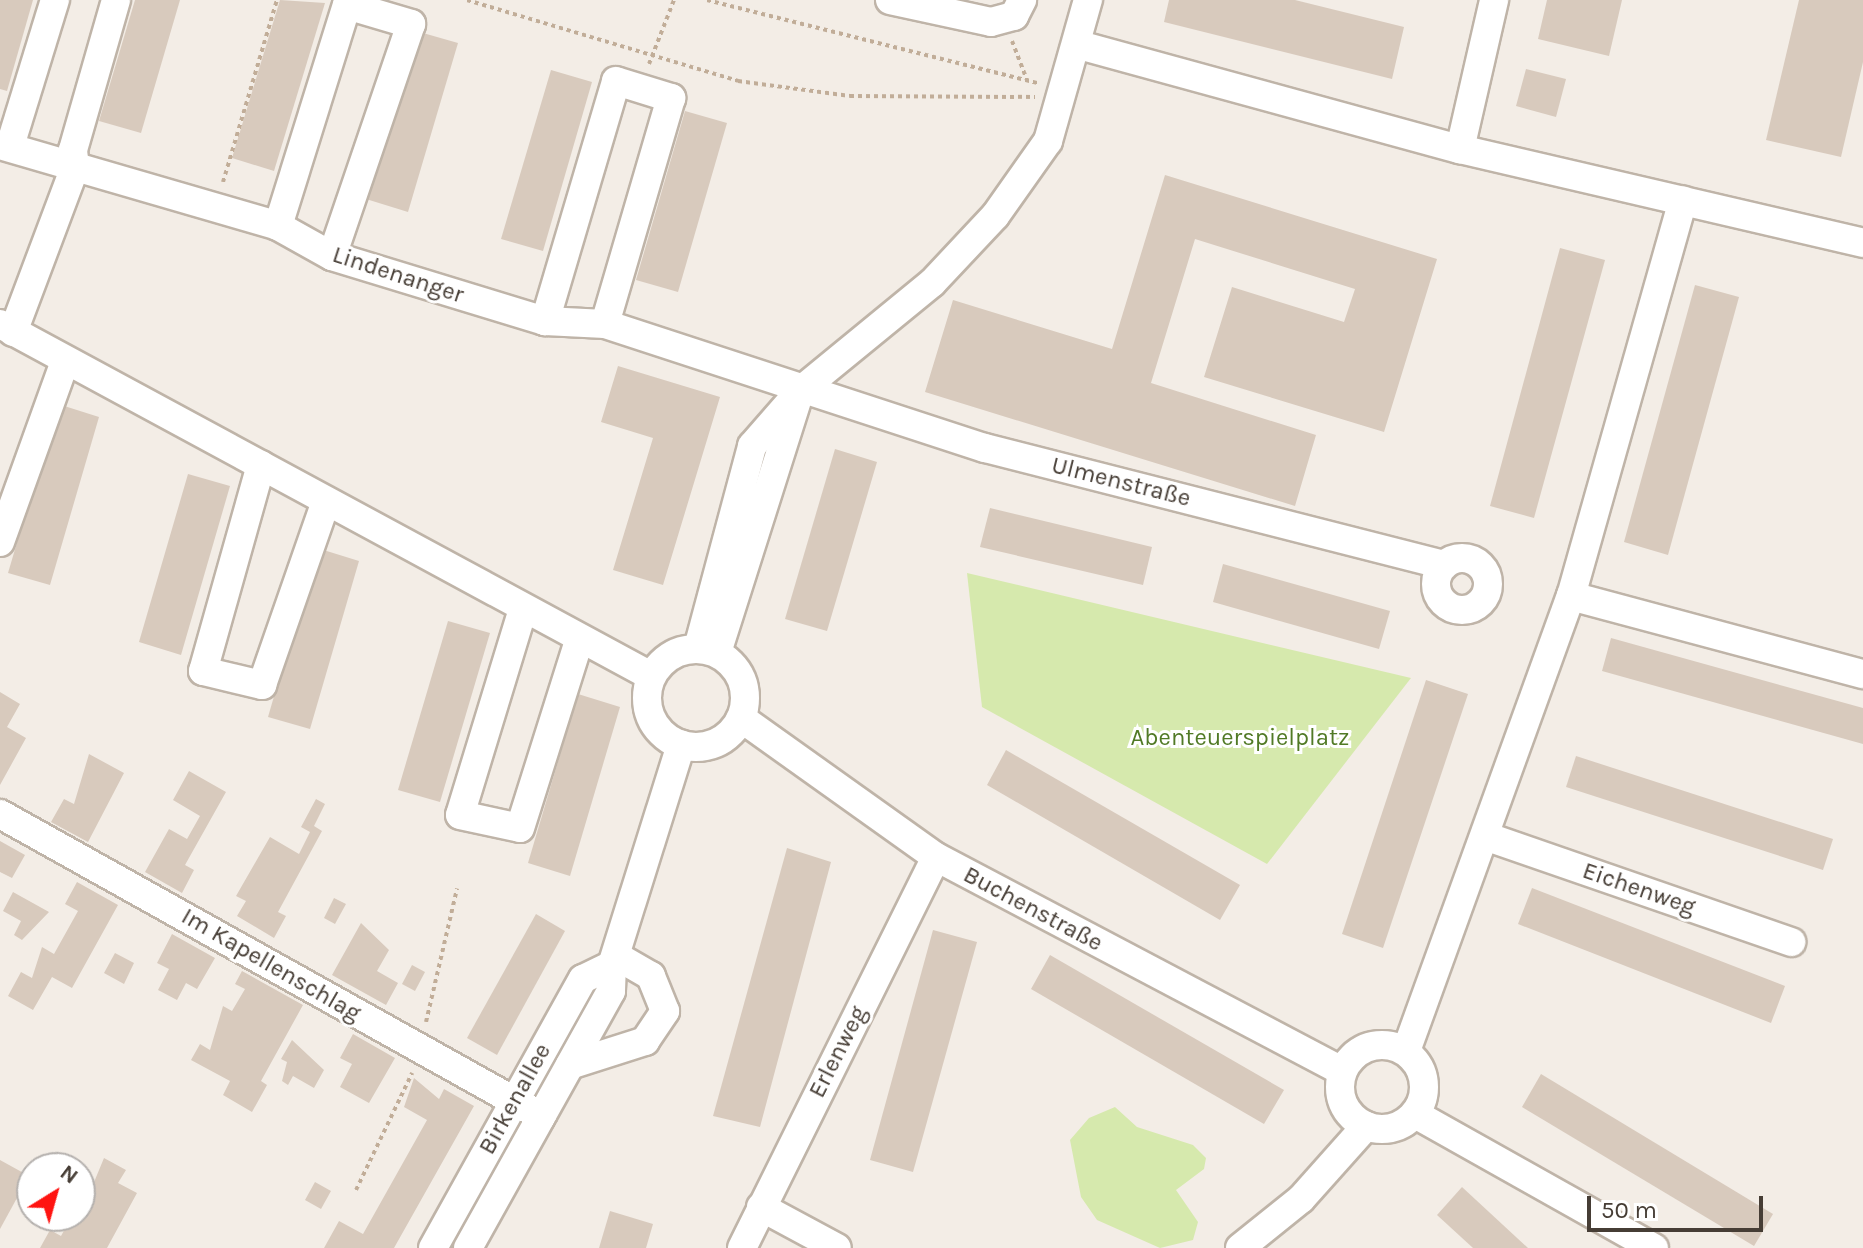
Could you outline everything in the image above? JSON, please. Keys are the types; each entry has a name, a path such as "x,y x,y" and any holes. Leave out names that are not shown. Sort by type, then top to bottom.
{"street":[{"path":"5,145 55,0"},
{"path":"116,0 73,150 75,167 7,328 579,641 651,676"},
{"path":"890,0 1013,10"},
{"path":"708,650 800,391 932,283 995,216 1048,141 1079,45 1088,0"},
{"path":"1460,149 1494,0"},
{"path":"278,226 347,5 411,24 332,256"},
{"path":"1079,45 1460,149 1863,243"},
{"path":"545,321 616,81 671,98 605,324"},
{"name":"Lindenanger","path":"5,145 278,226 332,256 545,321 605,324 800,391"},
{"path":"1406,1051 1488,837 1571,596 1683,201"},
{"path":"0,542 65,361"},
{"name":"Ulmenstraße","path":"800,391 985,448 1444,565"},
{"path":"261,465 203,671 262,685 326,501"},
{"path":"1571,596 1863,674"},
{"path":"523,609 460,815 520,828 579,641"},
{"path":"708,650 743,681 741,718 716,743 681,745 654,725 647,701 651,676 670,655 708,650"},
{"name":"Buchenstraße","path":"741,718 936,857 1342,1071"},
{"name":"Birkenallee","path":"468,1248 611,991 615,961 681,745"},
{"name":"Im Kapellenschlag","path":"0,814 541,1116"},
{"name":"Eichenweg","path":"1488,837 1791,942"},
{"name":"Erlenweg","path":"742,1248 936,857"},
{"path":"570,1065 645,1041 665,1011 651,976 615,961"},
{"name":"Birkenallee","path":"433,1248 583,979 615,961"},
{"path":"1362,1049 1406,1051 1425,1085 1415,1114 1394,1128 1366,1126 1342,1103 1342,1071 1362,1049"},
{"path":"1415,1114 1654,1248"},
{"path":"1240,1248 1301,1199 1366,1126"},
{"path":"761,1207 837,1248"}],"path":[{"path":"215,208 277,0"},
{"path":"467,0 738,81 850,96 1028,99 1065,89"},
{"path":"642,89 651,56 674,0"},
{"path":"707,0 1065,89"},
{"path":"1013,10 1027,80"},
{"path":"356,1190 402,1104 419,1049 457,889"}],"green space":[{"name":"Abenteuerspielplatz","path":"967,573 1411,678 1267,864 982,707"},
{"path":"1115,1107 1137,1127 1193,1145 1206,1158 1204,1169 1176,1190 1198,1222 1193,1240 1160,1248 1097,1220 1081,1197 1070,1140 1089,1118"}],"building":[{"path":"0,0 33,0 7,91 0,89"},
{"path":"135,0 180,0 141,133 99,121"},
{"path":"280,0 325,3 274,171 232,158"},
{"path":"1169,0 1295,0 1404,27 1392,79 1164,22"},
{"path":"1547,0 1622,0 1609,56 1538,39"},
{"path":"1799,0 1863,0 1863,62 1841,157 1766,140"},
{"path":"416,31 458,43 408,212 366,199"},
{"path":"1526,69 1566,79 1556,117 1516,106"},
{"path":"551,70 592,82 543,251 501,239"},
{"path":"685,111 727,123 678,292 636,280"},
{"path":"1165,175 1437,259 1384,432 1204,377 1232,287 1344,322 1355,289 1195,239 1151,383 1316,435 1295,506 925,392 953,300 1112,349"},
{"path":"1560,248 1605,260 1534,518 1490,506"},
{"path":"1695,285 1739,297 1668,555 1624,542"},
{"path":"618,366 720,397 663,585 613,570 653,438 601,422"},
{"path":"58,404 99,417 50,585 8,573"},
{"path":"835,449 877,462 827,631 785,619"},
{"path":"188,474 230,486 181,655 139,642"},
{"path":"990,508 1152,547 1143,585 980,547"},
{"path":"317,548 359,561 310,729 268,717"},
{"path":"1223,564 1390,611 1379,649 1213,602"},
{"path":"448,621 490,633 440,802 398,790"},
{"path":"1611,638 1863,708 1863,744 1602,671"},
{"path":"1426,680 1468,694 1383,948 1342,934"},
{"path":"0,692 20,704 7,727 26,738 0,785"},
{"path":"578,694 620,707 570,876 528,863"},
{"path":"1006,750 1240,885 1220,920 987,785"},
{"path":"89,754 124,773 88,842 51,822 64,799 74,804"},
{"path":"1576,756 1833,839 1823,870 1566,787"},
{"path":"189,771 226,792 185,865 194,870 182,893 145,872 169,829 187,839 200,816 173,800"},
{"path":"316,799 325,804 314,826 322,831 278,912 286,916 274,938 237,916 246,901 236,896 270,837 299,854 310,832 301,827"},
{"path":"0,841 25,855 12,878 0,872"},
{"path":"787,848 831,862 760,1127 713,1116"},
{"path":"77,882 118,905 72,988 52,977 33,1010 8,996 21,972 32,978 42,947 54,954 78,911 65,904"},
{"path":"1532,888 1785,986 1771,1023 1518,924"},
{"path":"13,892 49,912 22,940 14,935 21,921 3,911"},
{"path":"334,898 346,904 335,924 324,918"},
{"path":"536,914 565,931 497,1055 467,1038"},
{"path":"361,923 389,950 377,971 398,983 386,1005 332,975"},
{"path":"933,930 977,942 913,1172 870,1160"},
{"path":"172,934 215,958 197,989 186,983 177,1000 158,990 169,969 157,963"},
{"path":"115,953 134,963 124,984 104,973"},
{"path":"1050,955 1284,1090 1264,1124 1031,989"},
{"path":"412,965 425,972 415,991 402,984"},
{"path":"242,971 303,1005 261,1081 267,1085 252,1112 223,1095 230,1081 191,1060 200,1044 210,1050 223,1006 232,1011 245,989 235,984"},
{"path":"353,1034 395,1058 369,1103 340,1087 352,1064 340,1058"},
{"path":"292,1040 324,1070 314,1088 293,1076 288,1085 282,1081 287,1062 281,1059"},
{"path":"1541,1074 1773,1214 1754,1246 1522,1107"},
{"path":"414,1078 439,1099 444,1089 474,1106 394,1248 324,1248 339,1221 363,1234 427,1120 404,1107"},
{"path":"104,1158 126,1170 118,1183 137,1193 107,1248 40,1248 49,1232 61,1236 63,1232 96,1232 96,1177"},
{"path":"0,1160 16,1169 16,1200 0,1229"},
{"path":"315,1182 331,1191 321,1209 305,1200"},
{"path":"1462,1187 1528,1248 1473,1248 1437,1215"},
{"path":"610,1211 653,1224 646,1248 599,1248"}]}
